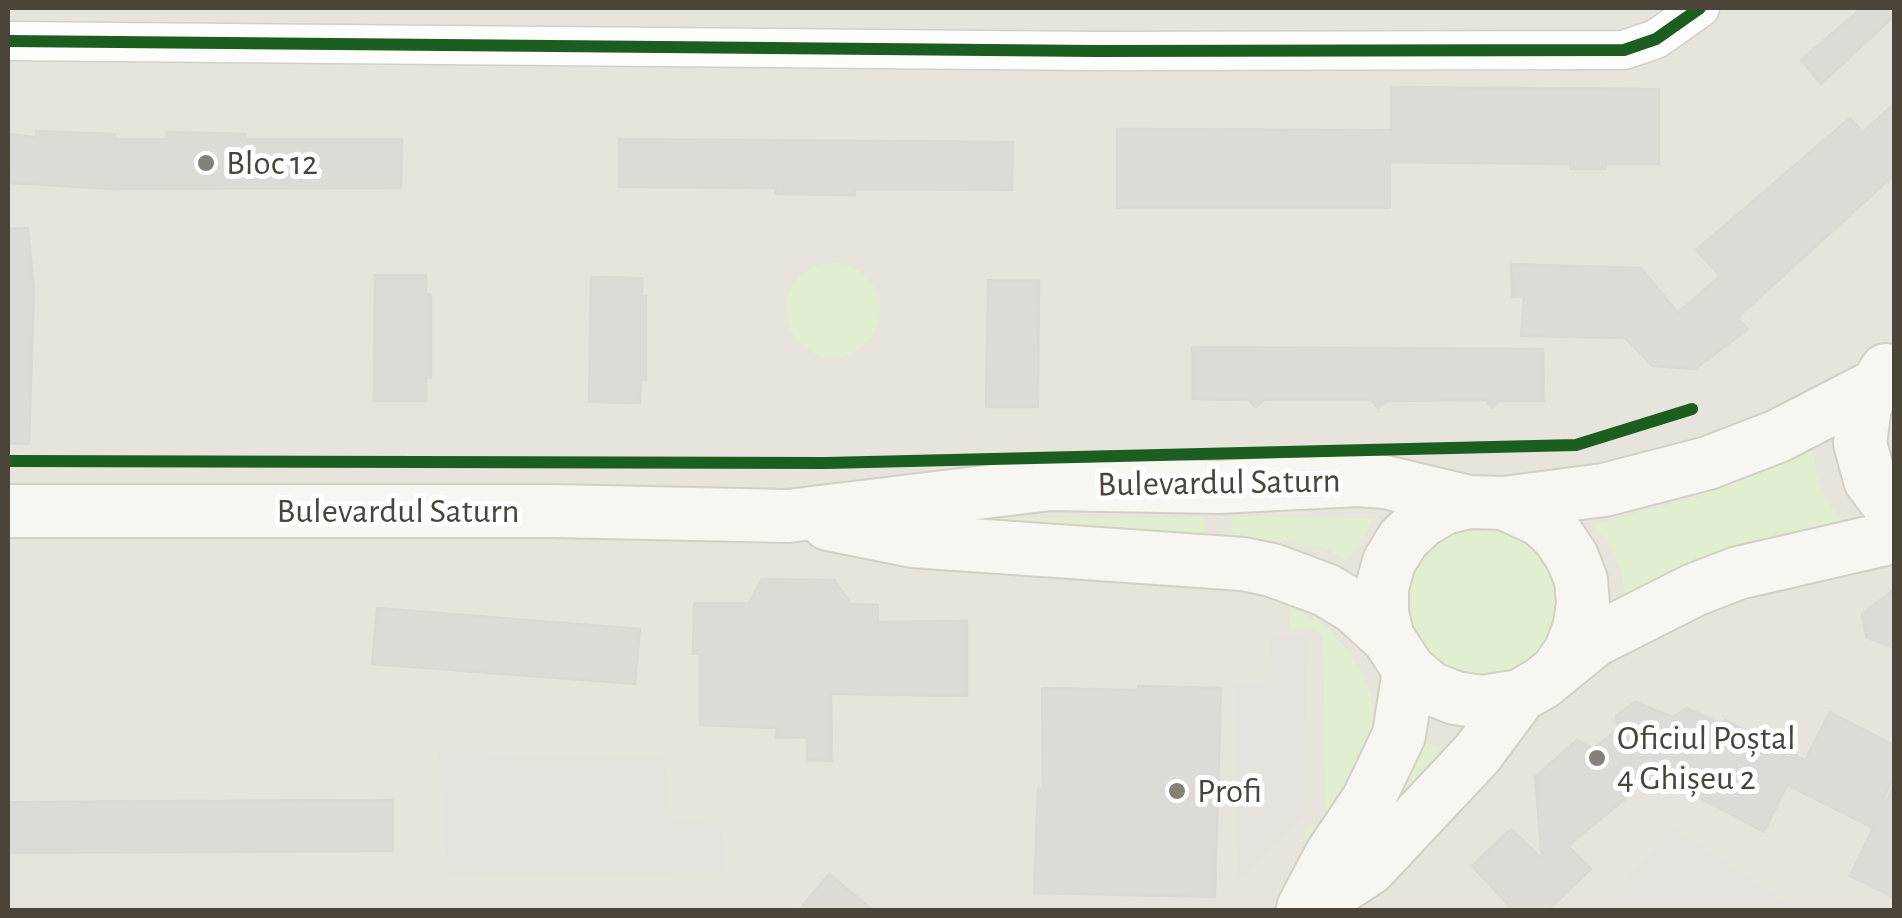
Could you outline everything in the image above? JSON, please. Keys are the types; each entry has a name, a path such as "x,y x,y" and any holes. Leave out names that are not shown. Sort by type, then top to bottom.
{"main road":[{"path":"1304,910 1330,855 1368,800 1399,735 1398,654 1382,613 1382,587 1402,539 1444,508 1604,490 1690,469 1778,436 1884,375"},
{"path":"1884,375 1861,424 1863,462 1880,496 1894,512"},
{"name":"Bulevardul Saturn","path":"8,510 554,511 788,516 1050,484 1218,487 1358,480 1487,502"},
{"path":"1304,910 1368,868 1570,652 1580,629 1583,604 1572,557 1558,536 1524,510 1487,502"},
{"name":"Bulevardul Saturn","path":"788,516 913,541 1242,564 1272,570 1326,590 1354,607 1398,654"},
{"path":"1398,654 1430,688 1455,698 1482,702 1538,684 1596,640 1694,590 1738,573 1894,537"}],"street":[{"path":"8,41 224,25 1096,51 1624,50 1656,39 1700,8"}],"shaded area":[{"path":"8,8 1894,8 1894,910 8,910"},
{"path":"1307,637 1304,815 1238,879 1234,683 1271,681 1270,638"},
{"path":"438,752 664,758 669,797 664,816 721,826 725,873 448,876"},
{"path":"1673,827 1796,910 1601,910"},
{"path":"1006,903 1114,903 1114,910 1005,910"}],"green space":[{"path":"833,263 851,267 866,277 876,292 880,310 876,328 866,343 851,353 833,357 815,353 800,343 790,328 786,310 790,292 800,277 815,267"},
{"path":"1813,445 1816,472 1841,522 1622,609 1624,587 1619,567 1610,545 1593,525 1698,497"},
{"path":"1231,516 1374,519 1348,562 1327,549 1301,543 1233,538"},
{"path":"985,518 1204,518 1204,536 996,526"},
{"path":"1482,530 1510,536 1534,552 1550,576 1556,604 1550,632 1534,656 1510,672 1482,678 1454,672 1430,656 1414,632 1408,604 1414,576 1430,552 1454,536"},
{"path":"1290,606 1328,628 1346,648 1360,668 1375,718 1366,772 1325,820 1323,638 1316,630 1289,633"},
{"path":"1423,739 1435,747 1455,751 1377,819"},
{"path":"1324,820 1304,844 1305,829"}],"building":[{"path":"1862,8 1894,8 1894,16 1821,84 1801,60"},
{"path":"1391,87 1659,89 1659,164 1570,169 1570,164 1390,162 1390,208 1117,208 1117,129 1391,130"},
{"path":"1894,104 1894,175 1737,318 1748,329 1695,369 1653,366 1625,338 1521,336 1524,296 1512,297 1511,264 1641,268 1678,313 1720,276 1696,250 1850,118 1863,132"},
{"path":"36,131 115,134 115,139 167,139 167,132 245,134 246,139 402,139 401,188 113,189 11,183 9,134 36,137"},
{"path":"619,139 1013,142 1012,190 855,189 855,195 776,194 776,188 619,187"},
{"path":"28,228 34,291 29,444 8,443 8,229"},
{"path":"375,275 426,275 426,294 431,295 431,378 426,378 426,401 374,401"},
{"path":"591,277 642,278 642,296 646,296 646,380 641,380 640,403 589,402"},
{"path":"988,280 1039,280 1038,407 986,407"},
{"path":"1192,347 1543,349 1544,401 1499,401 1492,408 1486,400 1387,401 1378,408 1371,400 1264,400 1255,407 1249,400 1192,399"},
{"path":"762,579 834,580 851,604 878,605 878,622 967,621 967,696 831,694 832,761 807,760 807,737 776,738 777,728 700,725 700,654 693,654 694,603 749,603"},
{"path":"1894,590 1894,648 1866,637 1862,614"},
{"path":"377,608 640,629 635,684 372,664"},
{"name":"Profi","path":"1138,686 1221,688 1215,897 1034,893 1038,789 1043,789 1042,688 1138,690"},
{"path":"1635,702 1673,717 1687,708 1723,725 1725,720 1805,760 1830,712 1894,745 1894,776 1884,798 1887,800 1894,785 1894,898 1850,876 1873,828 1787,785 1764,832 1655,774 1568,846 1591,869 1548,910 1513,910 1472,866 1511,829 1542,859 1535,777 1577,740 1593,749 1618,729 1616,716"},
{"path":"393,800 393,851 8,853 8,802"},
{"path":"829,874 873,910 799,910"}],"cycle path":[{"path":"8,41 1096,51 1624,50 1656,39 1700,8"},
{"path":"8,461 826,463 1576,445 1692,409"}],"place":[{"name":"Bloc 12","path":"206,163"},
{"name":"Oficiul Poștal 4 Ghișeu 2","path":"1597,758"},
{"name":"Profi","path":"1177,791"}]}
